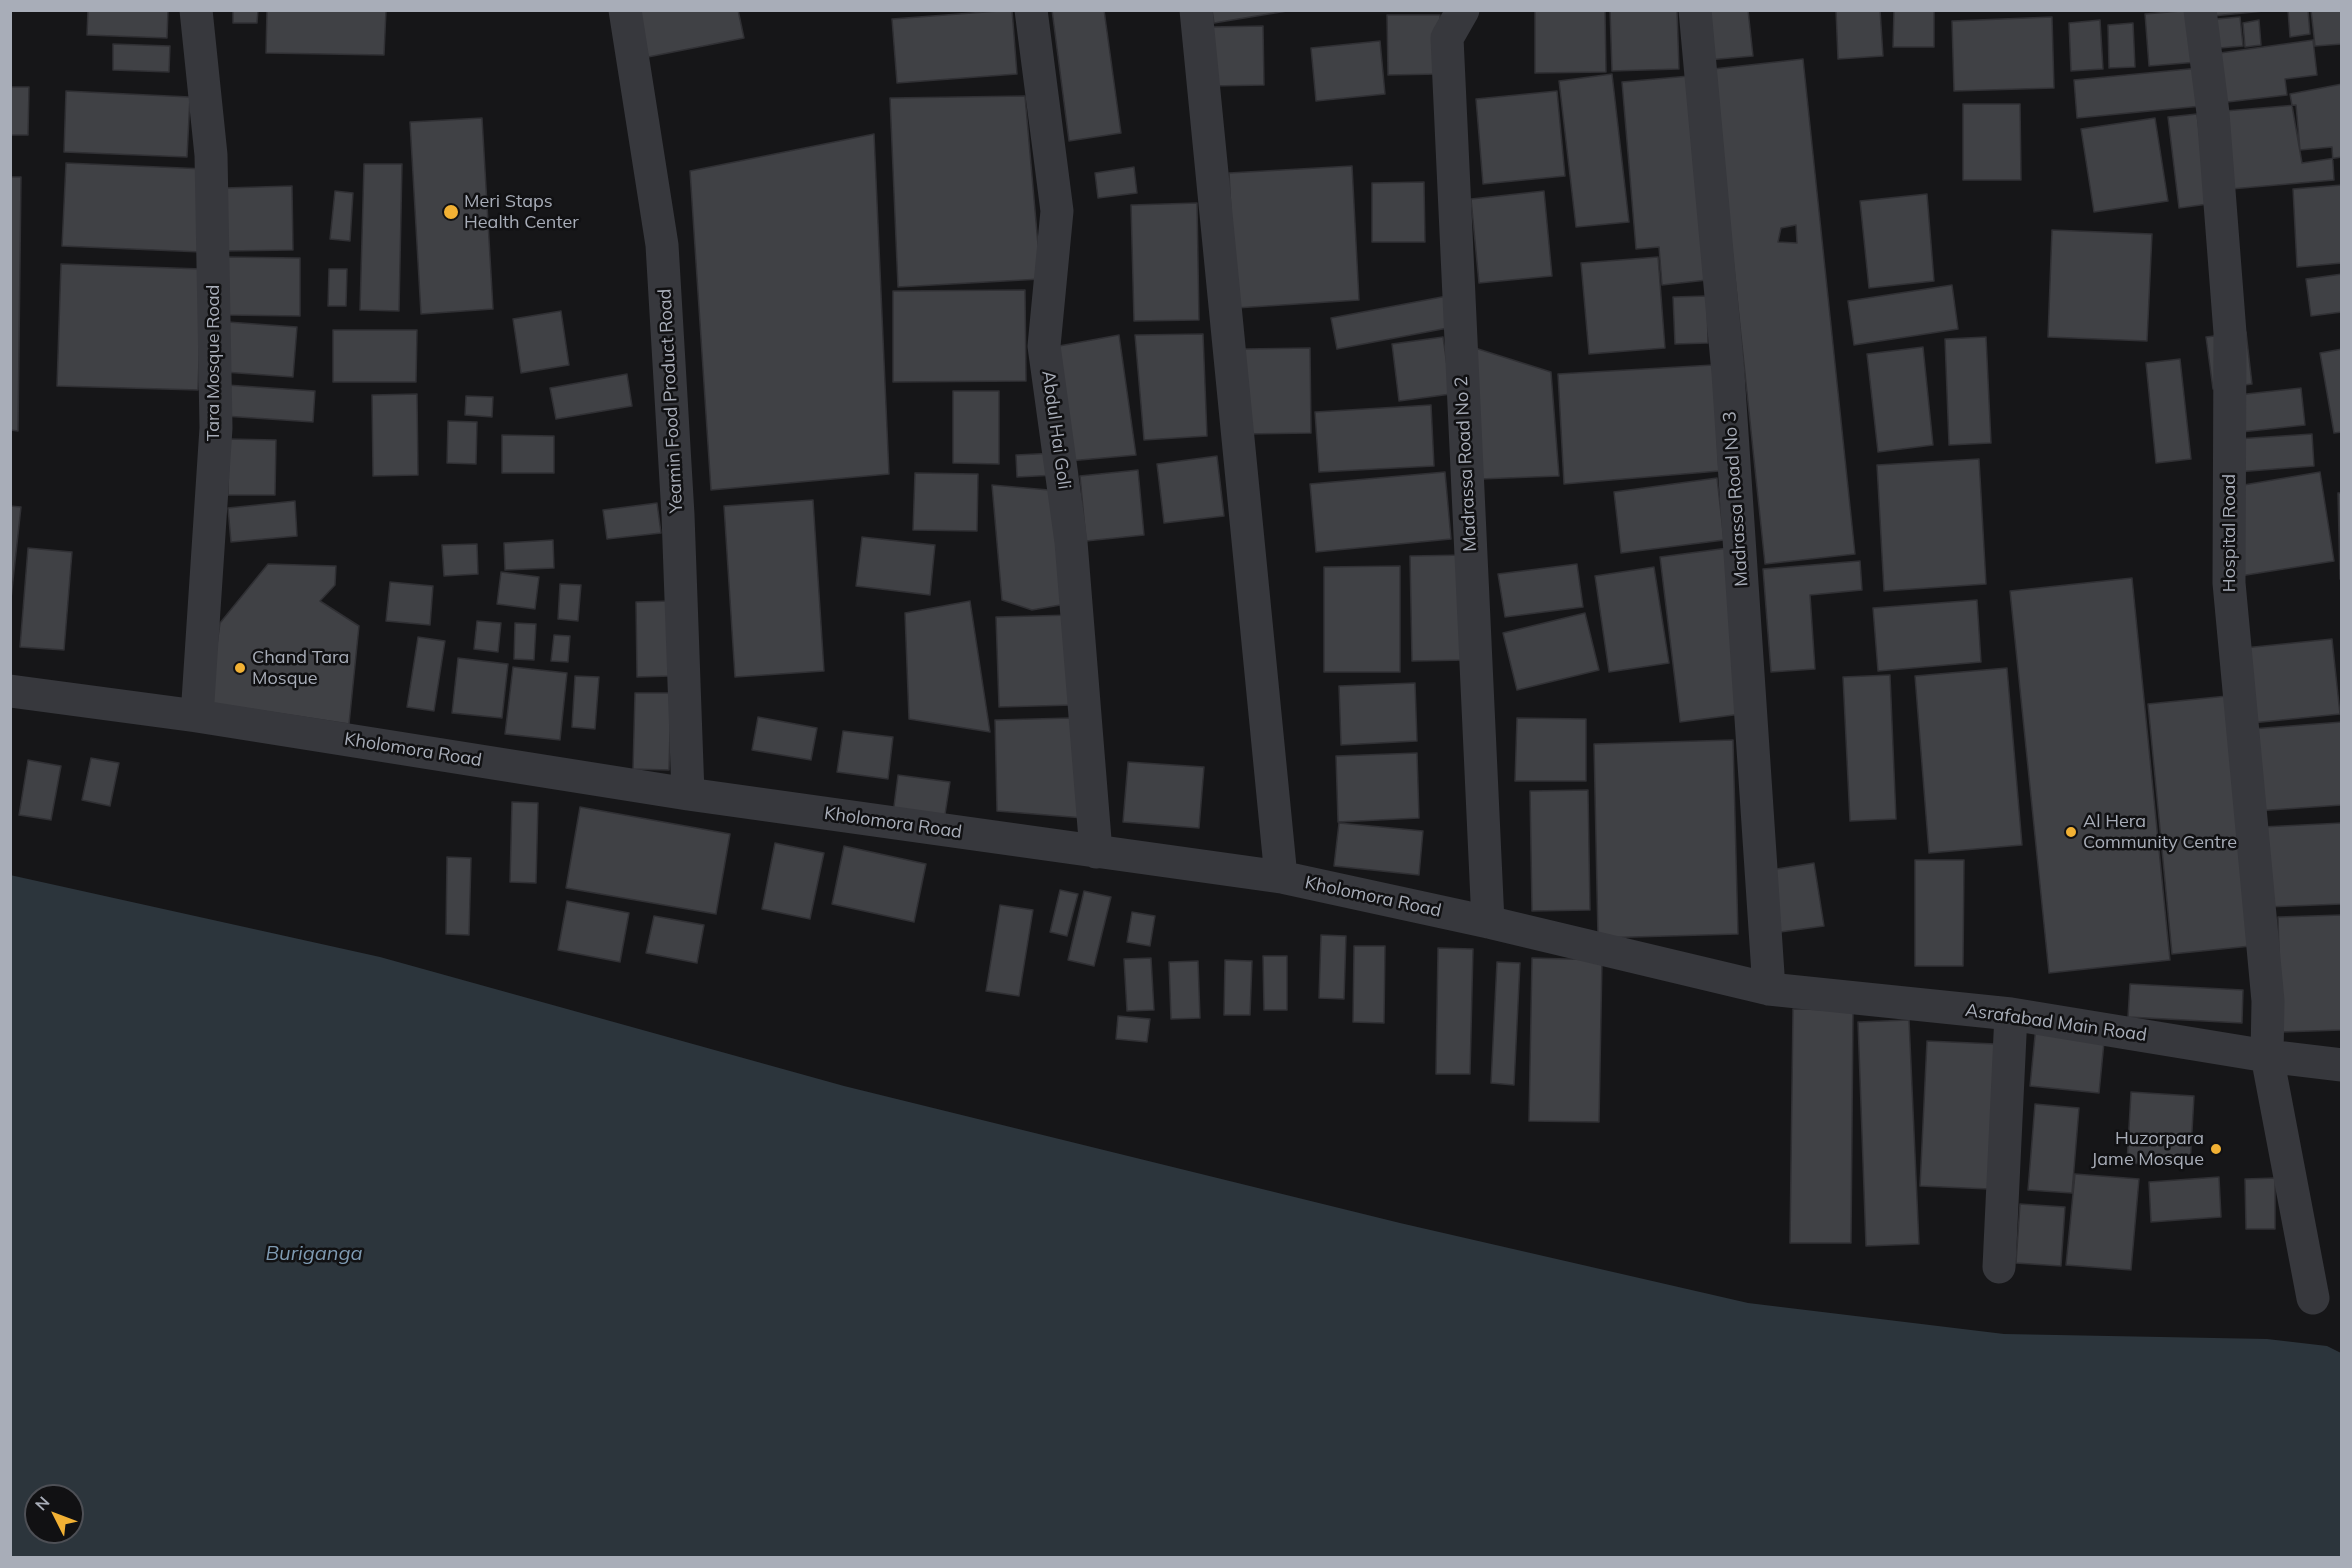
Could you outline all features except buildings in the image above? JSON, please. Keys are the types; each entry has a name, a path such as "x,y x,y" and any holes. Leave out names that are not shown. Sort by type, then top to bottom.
{"street":[{"name":"Tara Mosque Road","path":"196,10 211,155 216,428 196,716"},
{"name":"Yeamin Food Product Road","path":"625,10 662,245 678,515 688,794"},
{"name":"Abdul Hai Goli","path":"1031,10 1057,211 1044,346 1071,542 1096,852"},
{"path":"1196,10 1214,172 1281,877"},
{"name":"Madrassa Road No 2","path":"1463,10 1447,39 1488,922"},
{"name":"Madrassa Road No 3","path":"1695,10 1728,373 1770,988"},
{"name":"Hospital Road","path":"2200,10 2213,112 2230,333 2229,583 2268,1001 2267,1056 2313,1298"},
{"name":"Kholomora Road","path":"10,692 196,716 688,794 1281,877 1488,922 1770,988"},
{"name":"Asrafabad Main Road","path":"1770,988 2011,1014 2267,1056 2342,1065"},
{"path":"2000,1267 2011,1014"}],"water":[{"name":"Buriganga","path":"10,875 380,957 844,1086 1400,1223 1748,1303 2004,1334 2267,1339 2327,1346 2341,1353 2341,1557 11,1557"}],"place":[{"name":"Meri Staps Health Center","path":"451,212"},
{"name":"Chand Tara Mosque","path":"240,668"},
{"name":"Al Hera Community Centre","path":"2071,832"},
{"name":"Huzorpara Jame Mosque","path":"2216,1149"}]}
